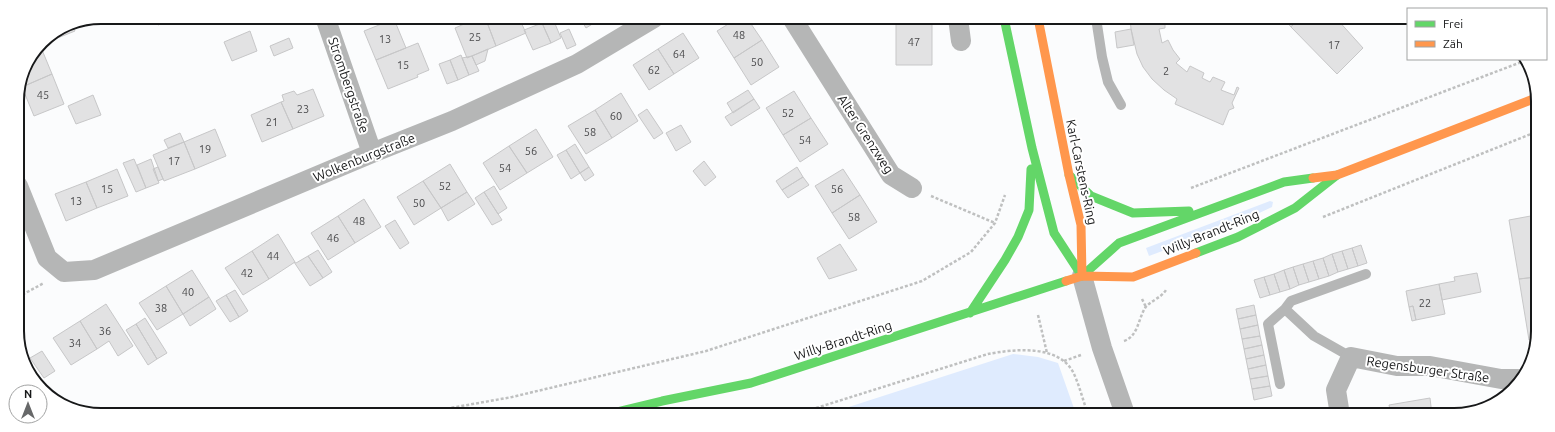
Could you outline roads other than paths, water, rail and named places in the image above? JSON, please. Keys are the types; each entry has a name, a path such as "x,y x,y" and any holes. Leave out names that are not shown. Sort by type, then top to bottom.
{"main road":[{"path":"1005,24 1032,148 1054,233 1082,276"},
{"name":"Karl-Carstens-Ring","path":"1039,24 1069,175 1081,225 1082,276"},
{"name":"Willy-Brandt-Ring","path":"1082,276 1119,243 1284,182 1337,175 1531,100"},
{"path":"970,313 1005,260 1018,237 1029,210 1032,148"},
{"path":"1069,175 1091,196 1133,213 1206,211"},
{"name":"Willy-Brandt-Ring","path":"633,408 751,383 1082,276 1132,277 1238,237 1295,208 1337,175"}],"street":[{"name":"Strombergstraße","path":"327,24 372,153"},
{"name":"Wolkenburgstraße","path":"24,201 46,258 64,272 94,270 452,121 577,64 644,24"},
{"name":"Alter Grenzweg","path":"796,24 891,174 912,188"},
{"path":"959,24 960,41"},
{"path":"1082,276 1102,348 1122,408"},
{"name":"Regensburger Straße","path":"1339,408 1336,390 1351,357 1398,366 1430,366 1500,379 1514,379"}],"lane":[{"path":"1097,24 1102,57 1108,82 1121,105"},
{"path":"1280,384 1268,324 1285,309 1291,301 1366,274"},
{"path":"1285,309 1314,336 1351,357"}]}
